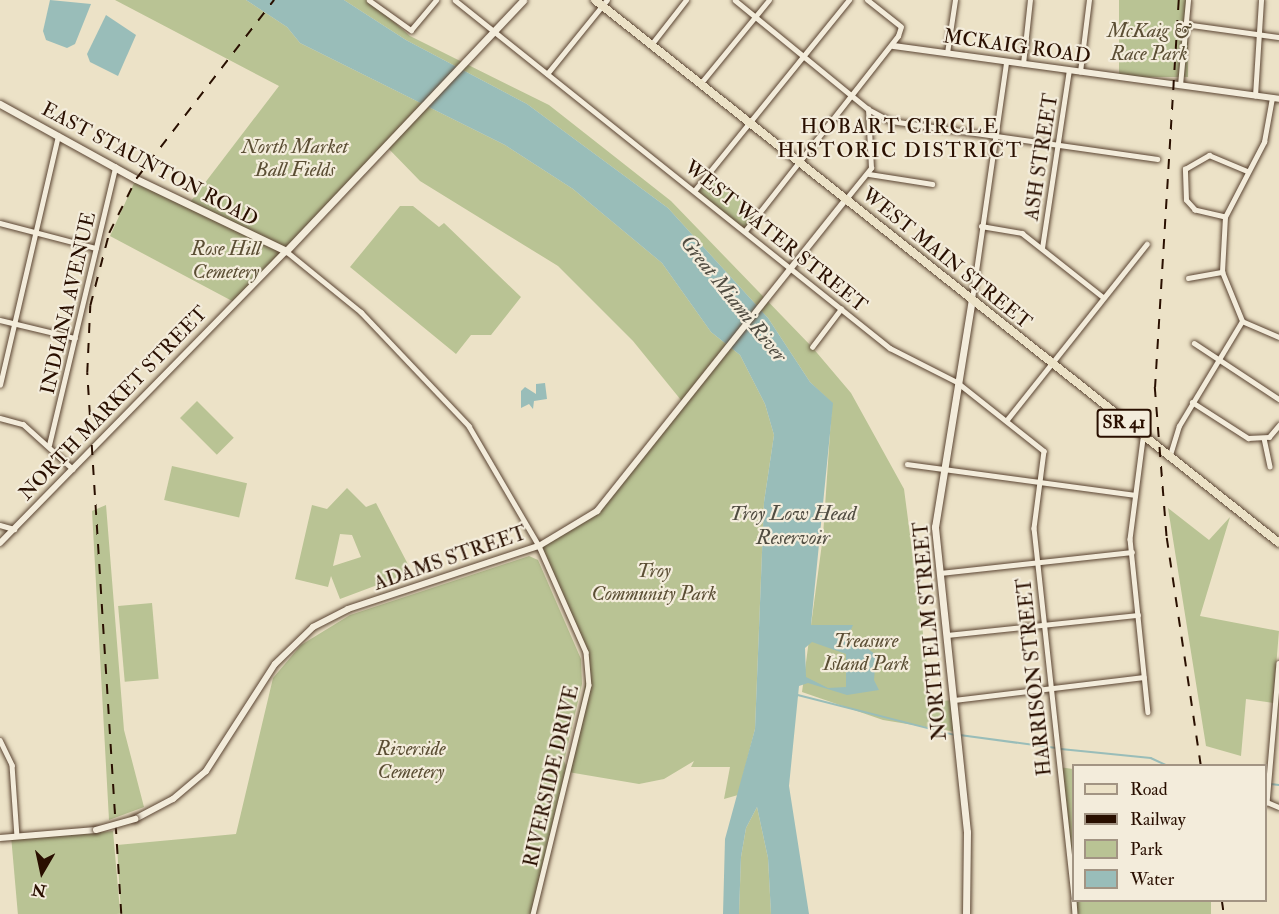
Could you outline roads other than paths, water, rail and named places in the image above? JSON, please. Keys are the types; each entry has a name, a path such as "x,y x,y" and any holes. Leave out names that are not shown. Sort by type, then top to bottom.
{"main road":[{"name":"NORTH MARKET STREET","path":"285,251 497,33 523,0"},
{"name":"WEST MAIN STREET","path":"595,0 605,3 651,45 972,299 1169,460 1279,543"},
{"name":"EAST STAUNTON ROAD","path":"0,105 115,167 285,251"},
{"name":"NORTH ELM STREET","path":"966,914 962,781 935,516 972,299"}],"street":[{"path":"369,0 411,30 436,0"},
{"name":"WEST WATER STREET","path":"455,0 890,348 957,382 1044,451"},
{"path":"651,45 686,0"},
{"path":"735,0 868,109 891,121 1157,159"},
{"path":"701,83 769,0"},
{"path":"695,190 849,0"},
{"path":"745,231 893,46 901,27 867,0"},
{"path":"947,53 955,0"},
{"path":"1023,64 1030,0"},
{"path":"1080,72 1089,0"},
{"path":"1180,85 1188,0"},
{"path":"1255,96 1261,0"},
{"path":"547,74 605,3"},
{"path":"1185,24 1279,37"},
{"name":"MCKAIG ROAD","path":"893,46 1275,99"},
{"path":"972,299 1006,62"},
{"name":"ASH STREET","path":"1042,248 1069,70"},
{"path":"1275,99 1266,135 1225,217 1222,272 1242,321 1279,337"},
{"path":"846,199 869,174 868,109"},
{"path":"0,385 58,136"},
{"path":"1225,217 1195,210 1186,200 1185,169 1209,155 1247,171"},
{"name":"INDIANA AVENUE","path":"49,445 115,167"},
{"path":"869,174 932,184"},
{"name":"ADAMS STREET","path":"0,838 96,830 135,819 173,799 206,771 275,664 313,627 348,609 539,546 606,504 846,199"},
{"path":"0,223 96,248"},
{"path":"981,226 1022,233 1103,297"},
{"path":"1006,421 1147,244"},
{"name":"NORTH MARKET STREET","path":"0,543 285,251"},
{"name":"RIVERSIDE DRIVE","path":"285,251 361,312 460,414 539,546 584,646 590,678 533,914"},
{"path":"1188,278 1222,272"},
{"path":"812,347 842,309"},
{"path":"0,320 75,338"},
{"path":"1169,460 1192,402 1242,321"},
{"path":"1194,343 1279,399"},
{"path":"1192,402 1240,434 1264,438"},
{"path":"0,418 23,424 73,469"},
{"path":"1264,438 1279,425"},
{"path":"1264,438 1270,466"},
{"path":"1143,439 1135,495 1132,552 1148,712"},
{"name":"HARRISON STREET","path":"1044,451 1039,483 1036,563 1072,883"},
{"path":"907,464 1135,495"},
{"path":"0,525 15,529"},
{"path":"940,573 1132,552"},
{"path":"947,635 1138,615"},
{"path":"1279,663 1268,788 1268,802 1279,807"},
{"path":"954,700 1144,677"},
{"path":"0,740 12,765 16,837"},
{"path":"1270,756 1279,758"}],"water":[{"path":"50,0 91,4 75,44 67,48 46,40 43,31"},
{"name":"Troy Low Head Reservoir","path":"246,0 344,0 406,40 527,104 668,208 768,318 810,382 833,403 811,625 853,625 849,634 876,655 874,680 879,690 847,695 808,683 799,686 789,786 809,914 771,914 768,858 757,807 746,828 741,857 739,914 723,914 725,839 755,729 764,502 774,435 765,404 740,355 711,332 662,263 573,189 505,145 300,43 287,27","holes":["812,642 846,654 846,687 828,688 806,677 805,648"]},
{"path":"106,15 136,35 118,76 90,62 87,54"},
{"path":"545,383 547,399 534,401 533,409 529,404 521,408 521,391 525,387 536,394 536,384"}],"waterway":[{"path":"798,695 955,735"},
{"path":"960,735 1056,748"},
{"path":"1061,749 1151,758 1164,764"},
{"path":"1271,784 1279,785"}],"railway":[{"path":"121,914 87,373 90,306 109,233 136,179 274,0"},
{"path":"1179,0 1155,387 1167,538 1201,764"},
{"path":"1222,902 1224,914"}],"district":[{"name":"HOBART CIRCLE HISTORIC DISTRICT","path":"900,139"}],"park label":[{"name":"McKaig & Race Park","path":"1149,42"},
{"name":"North Market Ball Fields","path":"295,158"},
{"name":"Rose Hill Cemetery","path":"226,260"},
{"name":"Troy Community Park","path":"654,582"},
{"name":"Treasure Island Park","path":"866,652"},
{"name":"Riverside Cemetery","path":"411,760"}],"water label":[{"name":"Great Miami River","path":"733,299"}]}
